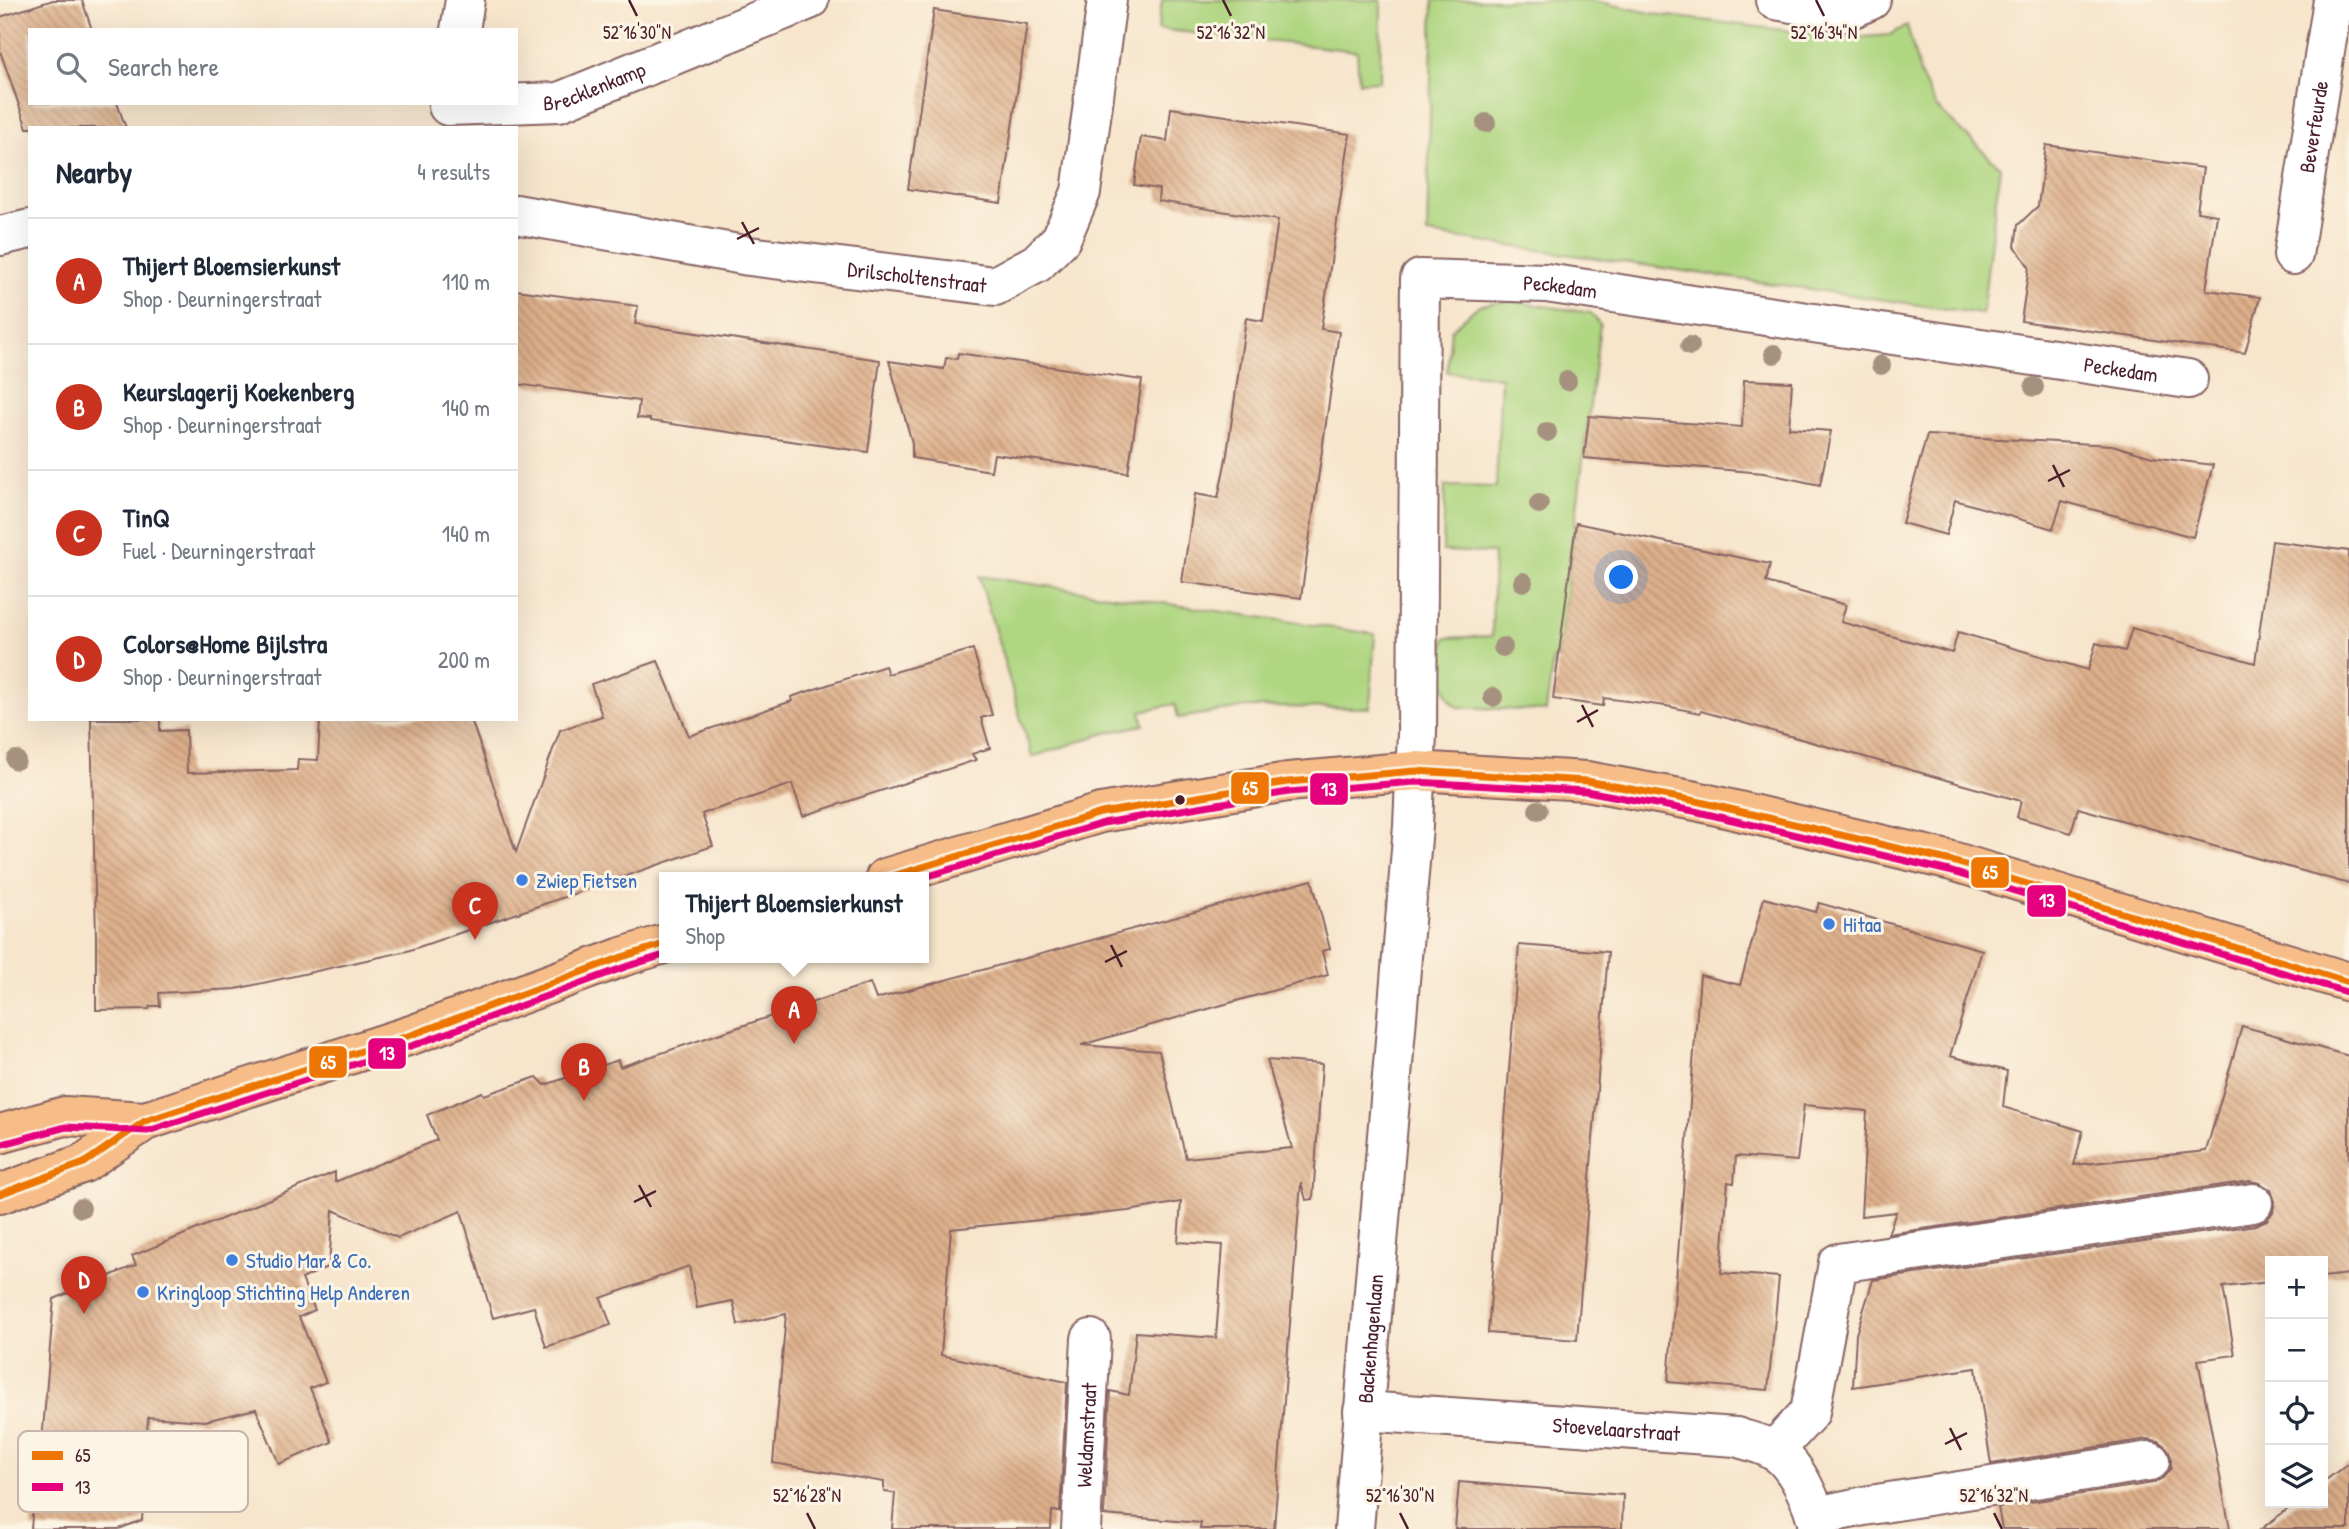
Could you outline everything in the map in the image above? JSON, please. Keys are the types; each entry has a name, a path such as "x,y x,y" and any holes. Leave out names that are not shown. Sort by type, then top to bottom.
{"main road":[{"path":"905,872 1101,813 1288,782 1415,771 1587,781 1696,801 1952,861 2349,982"},
{"path":"0,1194 84,1163 145,1121 414,1034 659,946"},
{"path":"0,1133 65,1116 145,1121"}],"street":[{"path":"460,28 465,0"},
{"name":"Brecklenkamp","path":"447,112 559,102 809,0"},
{"name":"Drilscholtenstraat","path":"518,214 749,256 995,286 1037,263 1060,239 1081,192 1107,0"},
{"path":"1775,0 1844,12 1871,0"},
{"name":"Beverfeurde","path":"2293,255 2333,0"},
{"path":"0,236 28,229"},
{"name":"Peckedam","path":"1415,771 1420,279 1546,283 2188,379"},
{"name":"Backenhagenlaan","path":"1354,1529 1413,826 1415,771"},
{"path":"1774,1451 1810,1412 1838,1264 2253,1203"},
{"name":"Weldamstraat","path":"1081,1529 1091,1339"},
{"name":"Stoevelaarstraat","path":"1363,1411 1736,1437 1774,1451 1801,1480 1817,1523"},
{"path":"1817,1523 1864,1506 2150,1461"}],"green space":[{"path":"1162,0 1381,0 1380,81 1359,82 1357,51 1158,29"},
{"path":"1433,0 1590,0 1660,15 1849,38 1890,35 1907,25 1920,74 1936,107 2000,167 1982,314 1427,234"},
{"path":"1509,301 1591,313 1600,325 1558,659 1553,659 1546,711 1458,707 1447,693 1443,676 1445,638 1492,636 1494,553 1443,551 1445,486 1496,487 1501,377 1447,372 1451,330 1479,305"},
{"path":"979,576 1375,634 1370,708 1248,707 1178,718 1175,704 1141,711 1144,725 1105,733 1032,757"}],"building":[{"path":"53,0 82,0 91,28 28,28 28,105 118,105 125,126 27,128 0,51 0,17"},
{"path":"934,10 1027,24 1001,203 908,189"},
{"path":"1171,108 1350,134 1321,329 1339,332 1301,598 1182,582 1195,494 1218,498 1227,454 1246,318 1263,321 1278,220 1158,201 1159,189 1134,185 1141,137 1167,141"},
{"path":"2046,145 2203,168 2197,212 2217,215 2206,290 2260,297 2245,353 2021,321 2029,267 2015,246 2018,225 2038,206"},
{"path":"518,290 638,306 635,324 880,360 868,452 650,421 637,418 639,401 518,384"},
{"path":"958,353 1142,380 1128,473 994,454 991,471 912,458 912,443 889,361 944,369 946,358 957,359"},
{"path":"1744,380 1792,382 1789,428 1831,431 1820,485 1764,473 1584,458 1589,416 1742,427"},
{"path":"1927,435 2112,445 2152,457 2213,465 2193,537 2062,501 2053,529 1955,500 1946,535 1902,523"},
{"path":"1576,523 1770,564 1766,582 1846,605 1841,622 1952,653 1958,632 2088,670 2096,643 2125,651 2132,628 2255,663 2272,541 2349,551 2349,884 2078,808 2071,833 2017,817 2021,801 1701,711 1699,713 1604,698 1603,706 1553,699"},
{"path":"973,649 992,715 981,718 990,748 972,754 976,760 803,816 792,784 702,814 713,846 407,951 236,989 159,993 160,1006 150,1006 149,1009 96,1010 91,721 160,721 160,731 186,730 187,773 297,770 298,759 318,760 320,721 472,721 516,852 560,730 602,716 591,684 658,661 689,736 792,701 791,697 885,666 888,674"},
{"path":"1312,880 1330,949 1322,951 1328,975 1081,1045 1159,1051 1186,1158 1292,1148 1267,1060 1322,1064 1313,1199 1306,1200 1301,1182 1274,1529 1200,1529 1201,1523 1104,1515 1110,1391 1129,1395 1136,1332 1216,1338 1223,1245 1178,1242 1181,1202 1128,1211 951,1229 941,1355 1067,1382 1060,1512 1052,1511 1051,1529 892,1529 895,1493 884,1492 884,1482 773,1463 786,1314 738,1325 733,1301 697,1308 689,1266 601,1298 611,1325 546,1347 534,1307 493,1318 461,1211 398,1238 333,1210 329,1266 302,1279 315,1310 299,1317 326,1382 310,1388 332,1442 279,1464 256,1409 205,1421 148,1417 147,1431 43,1431 54,1299 136,1265 132,1256 335,1172 335,1182 437,1140 427,1115 482,1092 484,1095 537,1077 545,1085 618,1060 620,1067 870,983 876,999"},
{"path":"1764,898 1816,912 1819,903 1982,950 1950,1056 2007,1071 2003,1107 2083,1131 2074,1165 2206,1151 2242,1026 2349,1056 2349,1274 2328,1276 2328,1256 2265,1256 2265,1283 2223,1287 2235,1355 2198,1360 2230,1529 2002,1529 1998,1507 2153,1483 2163,1478 2171,1468 2171,1457 2167,1448 2158,1441 2147,1439 1991,1464 1976,1368 1853,1387 1856,1334 1873,1280 2256,1225 2267,1220 2273,1212 2275,1201 2271,1190 2260,1183 2250,1181 1888,1234 1896,1212 1861,1216 1867,1111 1804,1105 1797,1161 1736,1156 1734,1183 1728,1182 1721,1273 1779,1277 1768,1390 1668,1382 1700,975 1740,985"},
{"path":"1519,945 1608,952 1577,1340 1488,1333"},
{"path":"2349,1463 2349,1529 2261,1529 2289,1508 2328,1508 2328,1478"},
{"path":"1459,1482 1623,1495 1622,1529 1455,1529"},
{"path":"32,1512 142,1512 142,1520 119,1529 31,1529"}],"transit line":[{"name":"65","path":"906,872 1101,813 1288,782 1415,771 1587,781 1696,801 1952,861 2349,982"},
{"name":"13","path":"929,876 1103,823 1289,792 1415,782 1586,791 1694,811 1949,871 2346,992"},
{"name":"65","path":"0,1194 84,1163 145,1121 414,1034 659,946"},
{"name":"13","path":"3,1144 66,1127 148,1131 417,1044 659,957"}],"place":[{"name":"Zwiep Fietsen","path":"522,880"},
{"name":"Hitaa","path":"1829,924"},
{"name":"TinQ","path":"475,940"},
{"name":"Thijert Bloemsierkunst","path":"794,1044"},
{"name":"Keurslagerij Koekenberg","path":"584,1101"},
{"name":"Studio Mar & Co.","path":"232,1260"},
{"name":"Kringloop Stichting Help Anderen","path":"143,1292"},
{"name":"Colors@Home Bijlstra","path":"84,1314"}]}
